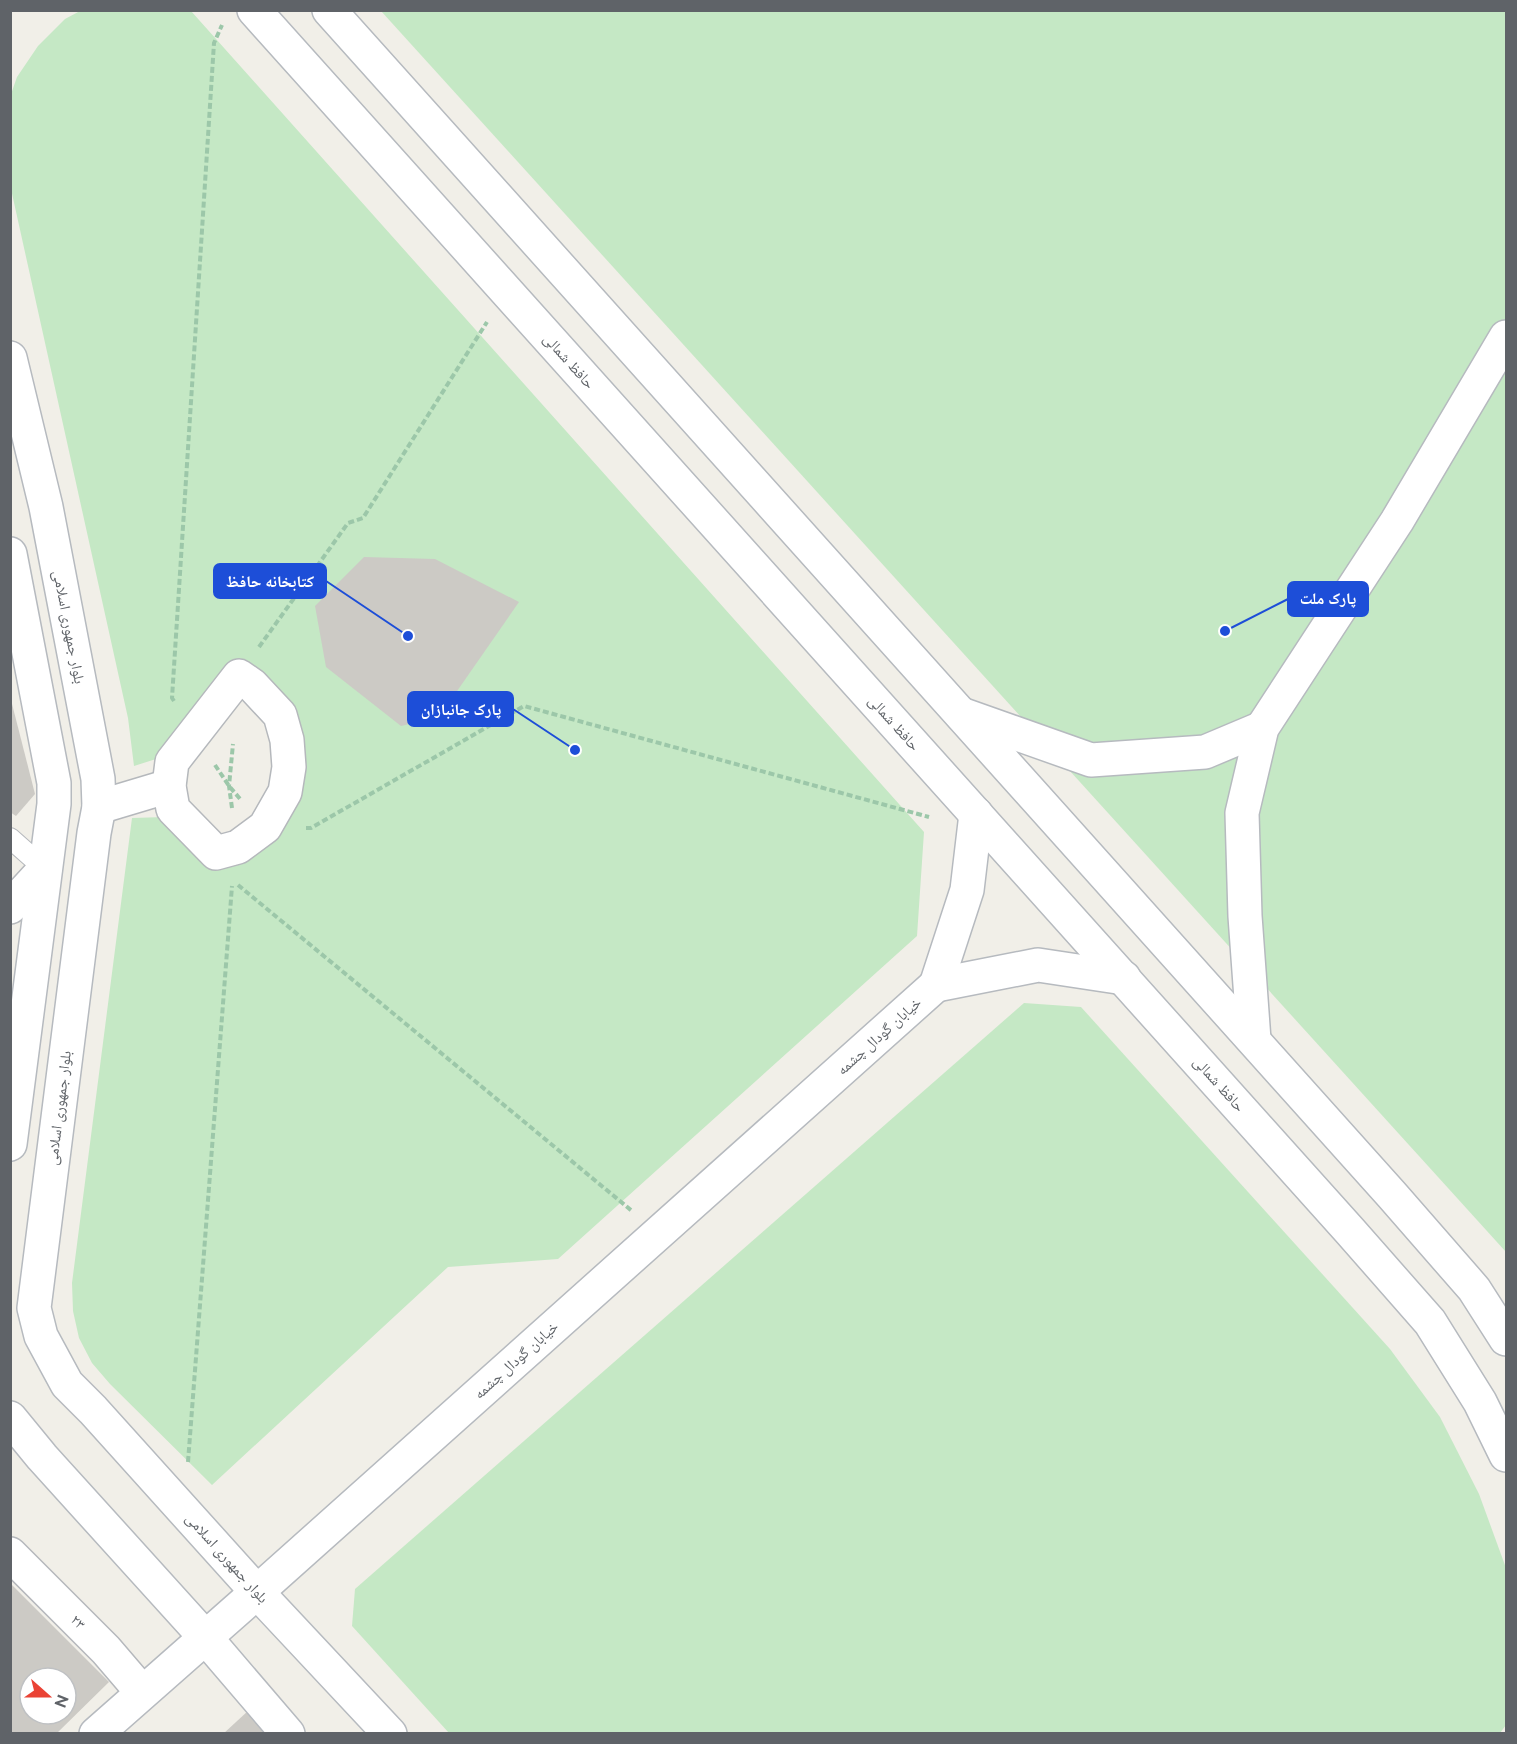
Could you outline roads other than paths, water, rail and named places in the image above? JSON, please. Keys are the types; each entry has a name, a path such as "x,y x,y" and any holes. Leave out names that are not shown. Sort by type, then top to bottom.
{"main road":[{"path":"328,10 1254,1040 1474,1289 1506,1339"},
{"name":"حافظ شمالی","path":"239,16 507,292 974,822 1124,978 1350,1231 1430,1322 1480,1401 1506,1455"},
{"path":"1254,1040 1245,916 1242,813 1262,729 1397,521 1506,337"},
{"name":"بلوار جمهوری اسلامی","path":"10,358 46,507 98,779 99,807 34,1308 41,1336 66,1384 390,1734"},
{"path":"10,554 54,783 54,804 10,1144"},
{"path":"238,675 252,685 280,715 287,741 289,767 285,792 265,827 238,847 216,853 173,809 169,786 172,762 238,675"},
{"path":"959,713 1091,760 1205,752 1262,729"},
{"path":"99,807 169,786"},
{"path":"974,822 967,890 936,986 1038,965 1124,978"},
{"path":"10,907 45,869"},
{"name":"خیابان گودال چشمه","path":"96,1734 936,986"},
{"path":"10,1418 288,1734"},
{"name":"۲۳","path":"10,1554 106,1650 142,1692"}],"lane":[{"path":"10,838 45,869"}],"place":[{"name":"پارک ملت","path":"1225,631"},
{"name":"کتابخانه حافظ","path":"408,636"},
{"name":"پارک جانبازان","path":"575,750"}]}
